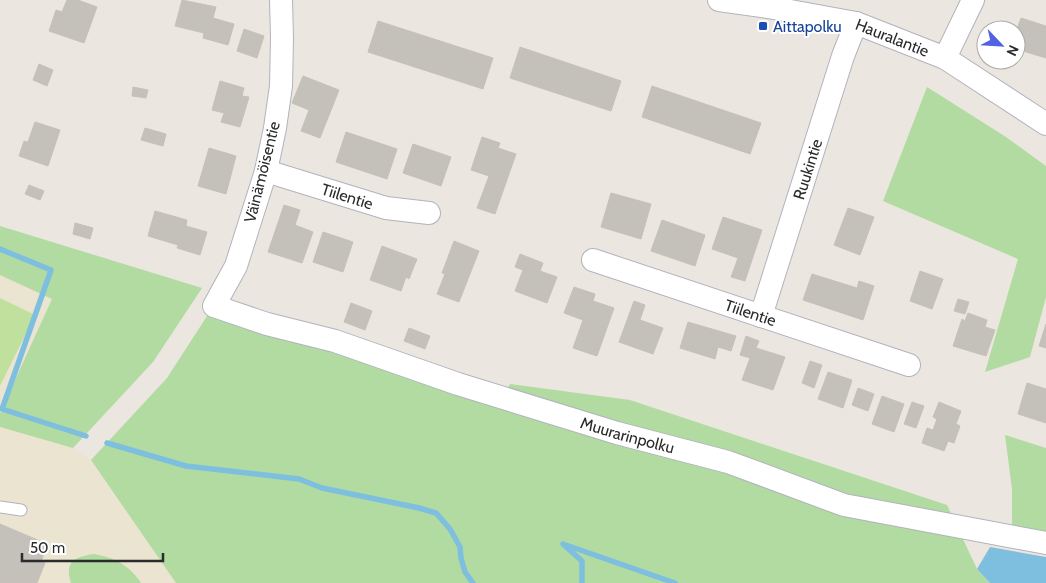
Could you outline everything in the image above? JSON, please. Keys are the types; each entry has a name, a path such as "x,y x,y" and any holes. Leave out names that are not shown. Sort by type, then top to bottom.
{"street":[{"name":"Väinämöisentie","path":"214,306 236,266 266,171 281,86 282,38 280,0"},
{"name":"Hauralantie","path":"719,0 856,23 945,58 1046,124"},
{"path":"945,58 974,0"},
{"name":"Ruukintie","path":"762,316 843,56 856,23"},
{"name":"Tiilentie","path":"266,171 386,208 429,213"},
{"name":"Tiilentie","path":"593,260 909,365"},
{"name":"Muurarinpolku","path":"214,306 267,324 336,341 458,384 609,430 728,462 844,505 1046,543"}],"lane":[{"path":"0,507 21,510"}],"shaded area":[{"path":"0,275 52,299 0,412"},
{"path":"0,427 73,448 91,460 176,583 0,583"}],"green space":[{"path":"927,87 1006,137 1046,166 1046,297 1030,357 985,372 1018,259 883,201"},
{"path":"0,226 202,288 153,362 73,448 0,427 0,413 52,299 0,275"},
{"path":"0,298 35,315 0,386"},
{"path":"209,313 499,406 510,384 630,400 947,505 977,569 990,583 176,583 91,460 167,378"},
{"path":"1005,435 1046,448 1046,532 1012,526 1012,489"},
{"path":"94,554 121,563 132,571 141,583 71,583 69,570 73,561"}],"water":[{"path":"990,547 1046,557 1046,583 990,583 977,569"}],"building":[{"path":"67,0 78,0 97,7 84,43 49,31 56,10 62,12"},
{"path":"182,0 216,7 213,18 234,24 228,45 203,38 204,33 175,26"},
{"path":"1021,18 1046,26 1046,58 1026,52 1026,20 1020,20"},
{"path":"378,21 493,58 483,89 368,52"},
{"path":"244,29 264,36 257,58 237,51"},
{"path":"520,47 621,81 611,111 510,78"},
{"path":"39,64 53,70 47,86 33,80"},
{"path":"303,76 339,90 320,138 301,131 309,110 292,103"},
{"path":"220,81 244,88 242,96 249,97 240,127 221,122 224,113 212,110"},
{"path":"652,86 761,123 750,154 642,117"},
{"path":"133,87 148,90 146,98 132,96"},
{"path":"35,122 60,130 48,166 19,156 24,141 28,142"},
{"path":"145,128 166,134 163,146 141,140"},
{"path":"346,132 397,149 387,179 336,162"},
{"path":"482,137 500,143 498,148 516,154 495,214 477,208 489,176 471,170"},
{"path":"413,144 451,157 441,186 403,173"},
{"path":"209,148 236,156 226,194 198,186"},
{"path":"29,185 44,191 40,200 25,194"},
{"path":"611,193 651,204 641,239 601,227"},
{"path":"284,205 300,210 295,225 313,232 302,263 268,252"},
{"path":"848,208 874,217 860,255 834,245"},
{"path":"155,211 187,220 186,226 207,232 200,255 177,248 178,245 148,236"},
{"path":"723,217 762,230 745,281 731,277 738,258 712,249"},
{"path":"662,220 705,235 695,266 651,251"},
{"path":"75,223 93,228 90,239 73,234"},
{"path":"323,232 353,242 343,272 313,262"},
{"path":"454,241 479,251 459,302 437,294 445,274 442,273"},
{"path":"382,246 417,259 409,279 406,277 401,291 370,280"},
{"path":"520,254 543,263 540,271 557,277 547,303 515,291 523,270 515,267"},
{"path":"920,271 943,279 932,309 910,301"},
{"path":"812,274 857,288 859,281 874,286 863,320 803,300"},
{"path":"574,287 595,294 593,301 614,308 597,356 573,348 583,320 564,313"},
{"path":"958,299 969,302 965,314 954,311"},
{"path":"634,301 645,305 640,320 663,328 653,354 619,342"},
{"path":"351,303 372,311 365,330 344,322"},
{"path":"968,313 987,320 985,327 995,330 986,356 953,346 962,319 965,321"},
{"path":"688,322 736,336 731,351 718,347 715,359 680,348"},
{"path":"1046,324 1046,348 1039,346"},
{"path":"409,328 430,336 425,349 404,341"},
{"path":"746,336 759,341 756,348 785,357 773,390 742,380 750,358 740,355"},
{"path":"810,361 822,365 814,388 802,383"},
{"path":"828,372 852,380 843,408 818,399"},
{"path":"1027,383 1046,389 1046,423 1018,414"},
{"path":"858,388 874,394 868,411 852,405"},
{"path":"882,396 904,404 894,432 872,424"},
{"path":"912,402 924,406 916,428 904,424"},
{"path":"939,402 961,411 956,424 960,426 954,443 948,441 944,451 922,443 927,428 933,430 937,419 933,417"},
{"path":"0,524 47,544 41,562 45,563 37,583 0,583"}],"waterway":[{"path":"0,249 51,270 2,409 86,436"},
{"path":"107,443 186,466 299,479 322,488 436,513 450,529 460,547 465,572 473,583"},
{"path":"582,583 582,561 563,544 675,583"}],"place":[{"name":"Aittapolku","path":"763,26"}]}
